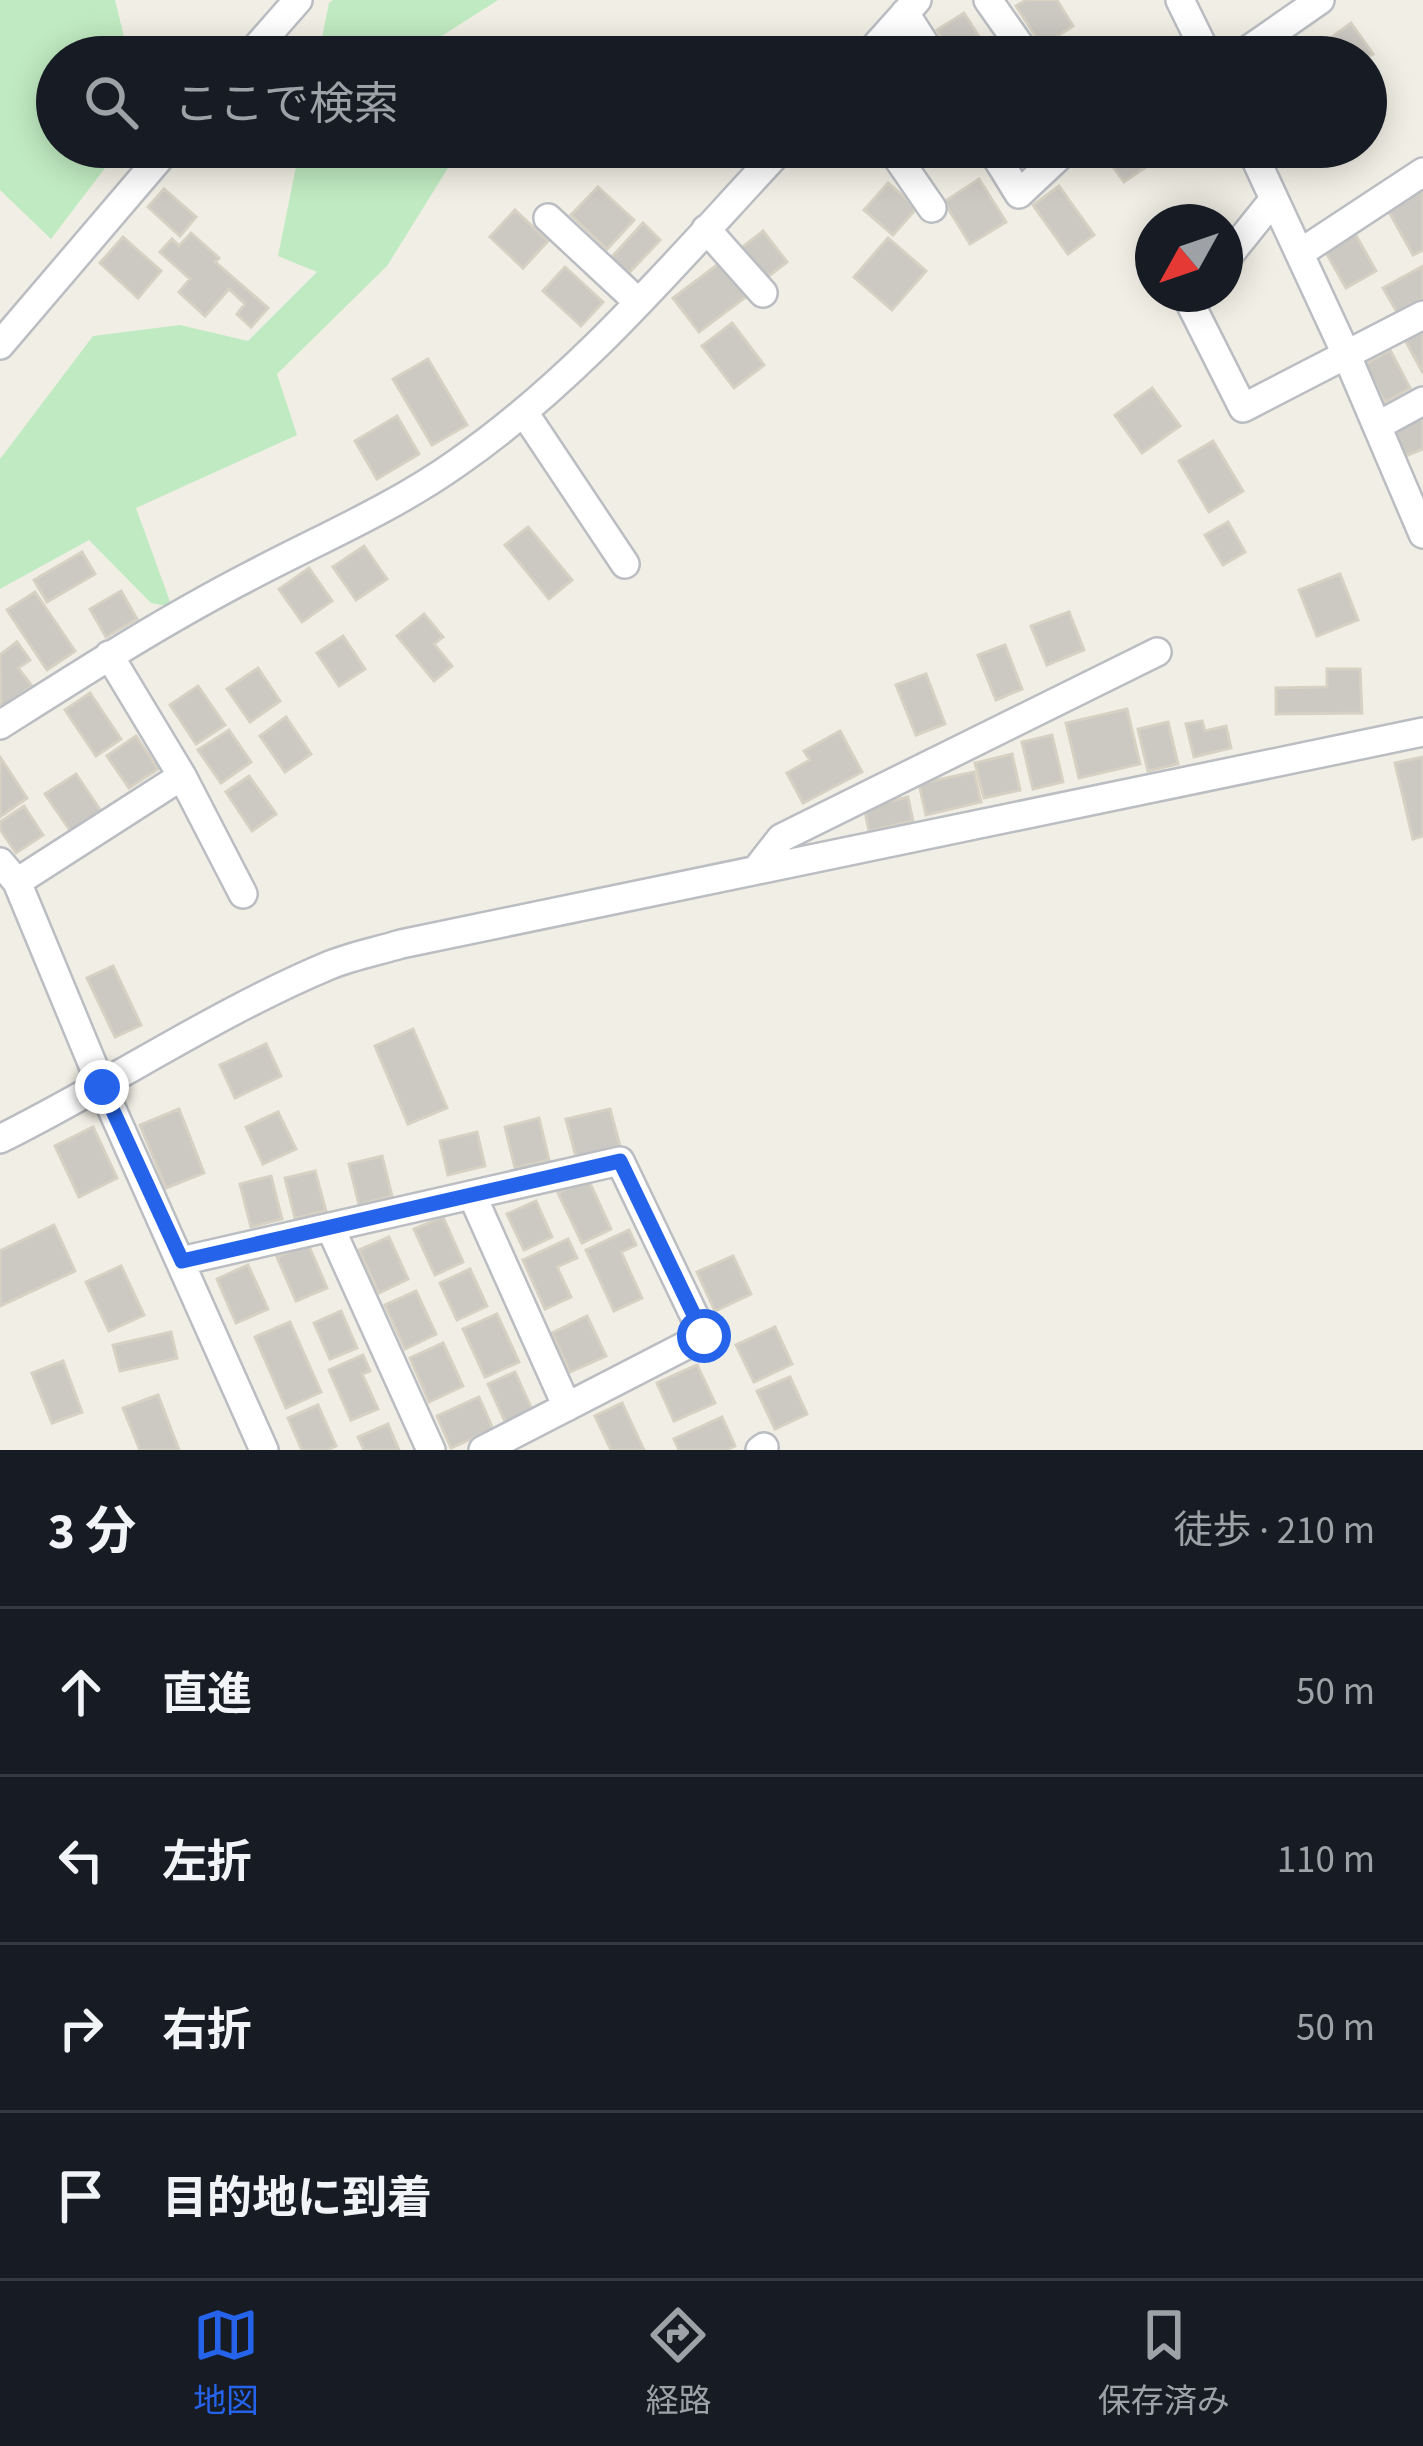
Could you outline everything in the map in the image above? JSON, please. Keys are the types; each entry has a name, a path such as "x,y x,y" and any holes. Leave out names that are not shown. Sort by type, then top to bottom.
{"street":[{"path":"266,36 298,0"},
{"path":"988,0 1013,36"},
{"path":"1180,0 1198,36"},
{"path":"1268,36 1320,0"},
{"path":"885,36 911,7 924,36"},
{"path":"0,346 151,168"},
{"path":"0,725 109,655 247,577 388,507 525,414 763,168"},
{"path":"904,168 932,208"},
{"path":"1003,168 1019,194 1047,168"},
{"path":"1260,168 1377,425 1411,473 1423,533"},
{"path":"1300,254 1423,172"},
{"path":"1243,238 1274,199"},
{"path":"548,218 638,302"},
{"path":"706,229 763,293"},
{"path":"1195,312 1244,408 1423,315"},
{"path":"1377,425 1423,400"},
{"path":"525,414 625,564"},
{"path":"756,870 781,838 1157,652"},
{"path":"109,655 182,776 243,894"},
{"path":"0,1139 267,993 335,963 401,944 1423,732"},
{"path":"182,776 9,872 264,1450"},
{"path":"182,1261 620,1161 704,1336 483,1450"},
{"path":"472,1195 567,1407"},
{"path":"330,1227 431,1450"}],"green space":[{"path":"0,0 115,0 124,36 36,36 36,168 105,168 51,239 0,190"},
{"path":"498,0 442,36 322,36 329,3"},
{"path":"296,168 448,168 387,266 277,374 297,435 136,508 172,607 151,603 89,540 0,589 0,459 93,336 180,325 248,341 317,272 278,256"}],"building":[{"path":"1026,0 1057,0 1073,26 1058,36 1036,36 1016,6"},
{"path":"964,13 979,36 941,36 937,30"},
{"path":"1351,23 1360,36 1333,36"},
{"path":"1114,168 1144,168 1124,182"},
{"path":"979,179 1006,222 970,244 944,202"},
{"path":"888,183 917,208 893,235 864,210"},
{"path":"1059,186 1094,235 1068,254 1033,205"},
{"path":"598,187 634,220 607,249 571,215"},
{"path":"164,189 196,217 180,236 148,207"},
{"path":"1423,190 1423,250 1413,255 1388,210"},
{"path":"515,210 548,241 523,268 490,237"},
{"path":"643,223 660,240 628,274 611,258"},
{"path":"763,231 787,262 764,280 740,249"},
{"path":"1354,232 1376,271 1346,288 1324,249"},
{"path":"191,233 219,258 215,262 268,308 251,327 237,314 245,304 229,289 205,316 179,292 190,279 160,252 172,239 179,246"},
{"path":"123,237 161,271 138,298 100,263"},
{"path":"888,238 926,271 892,310 854,277"},
{"path":"725,259 751,293 699,332 673,298"},
{"path":"1423,266 1423,298 1397,312 1383,288"},
{"path":"565,267 603,302 581,326 543,291"},
{"path":"732,323 764,365 734,388 702,346"},
{"path":"1423,330 1423,373 1405,340"},
{"path":"1390,350 1410,388 1385,402 1364,365"},
{"path":"428,359 467,425 432,445 393,379"},
{"path":"1152,388 1180,426 1142,453 1115,415"},
{"path":"1419,413 1423,449 1403,457 1391,424"},
{"path":"397,416 419,454 377,479 355,441"},
{"path":"1213,441 1243,491 1209,512 1179,461"},
{"path":"1228,522 1245,552 1223,565 1205,535"},
{"path":"528,527 572,580 549,599 505,545"},
{"path":"364,546 387,579 356,600 333,567"},
{"path":"82,552 95,574 47,602 34,580"},
{"path":"309,568 332,601 302,622 279,589"},
{"path":"1340,574 1358,620 1317,636 1299,590"},
{"path":"121,591 137,619 106,637 90,609"},
{"path":"35,592 75,651 47,670 7,610"},
{"path":"1069,612 1084,650 1047,665 1031,626"},
{"path":"424,614 443,637 434,644 452,666 434,681 397,636"},
{"path":"343,636 365,669 339,686 317,653"},
{"path":"17,642 30,660 18,668 32,686 1,708 0,655"},
{"path":"1005,645 1022,689 996,700 978,655"},
{"path":"258,668 280,701 250,722 227,689"},
{"path":"1327,669 1360,669 1362,713 1276,714 1276,688 1327,687"},
{"path":"926,674 945,724 916,735 896,685"},
{"path":"198,686 225,725 196,744 170,705"},
{"path":"90,693 121,739 96,756 65,710"},
{"path":"1127,709 1140,764 1079,778 1066,723"},
{"path":"286,717 311,754 285,772 260,736"},
{"path":"1202,721 1205,731 1226,726 1231,748 1194,757 1186,724"},
{"path":"1168,722 1178,764 1148,771 1138,729"},
{"path":"229,730 251,762 221,783 198,750"},
{"path":"840,731 862,772 803,803 787,773 810,760 804,751"},
{"path":"1052,735 1063,782 1033,789 1022,742"},
{"path":"136,736 158,769 129,788 107,756"},
{"path":"1012,754 1020,790 984,798 975,763"},
{"path":"0,757 27,798 0,817"},
{"path":"1423,757 1423,836 1413,839 1395,763"},
{"path":"974,772 981,802 926,815 919,784"},
{"path":"76,774 101,811 71,832 45,794"},
{"path":"249,776 276,814 252,831 226,792"},
{"path":"908,797 913,821 869,831 864,807"},
{"path":"24,806 43,835 16,853 0,822"},
{"path":"113,966 141,1025 115,1037 87,978"},
{"path":"413,1029 447,1108 408,1124 375,1046"},
{"path":"266,1044 281,1076 235,1098 220,1065"},
{"path":"179,1109 204,1173 166,1188 140,1125"},
{"path":"610,1109 620,1146 576,1157 566,1119"},
{"path":"278,1112 296,1149 263,1164 246,1127"},
{"path":"539,1118 549,1160 515,1168 505,1127"},
{"path":"93,1127 117,1178 79,1197 55,1146"},
{"path":"477,1132 485,1166 448,1175 440,1141"},
{"path":"382,1156 392,1196 359,1205 349,1164"},
{"path":"315,1171 326,1211 295,1218 285,1178"},
{"path":"271,1176 282,1219 251,1227 240,1184"},
{"path":"588,1179 611,1229 582,1243 558,1193"},
{"path":"536,1201 552,1237 524,1250 507,1214"},
{"path":"443,1217 463,1262 435,1275 414,1229"},
{"path":"54,1225 75,1271 0,1306 0,1251"},
{"path":"629,1230 636,1245 621,1252 642,1298 614,1311 586,1250"},
{"path":"389,1237 408,1279 379,1293 359,1250"},
{"path":"568,1239 577,1258 557,1267 571,1297 545,1309 523,1260"},
{"path":"308,1244 327,1288 296,1301 277,1257"},
{"path":"733,1256 751,1294 715,1311 697,1272"},
{"path":"248,1265 268,1309 236,1323 217,1279"},
{"path":"121,1266 144,1315 109,1331 86,1282"},
{"path":"470,1269 487,1306 457,1320 440,1283"},
{"path":"416,1291 436,1334 405,1349 385,1305"},
{"path":"341,1311 357,1348 330,1359 314,1323"},
{"path":"497,1314 519,1362 485,1377 463,1329"},
{"path":"587,1316 606,1356 570,1372 552,1333"},
{"path":"290,1322 321,1392 286,1408 255,1337"},
{"path":"775,1327 792,1364 754,1382 736,1345"},
{"path":"171,1332 177,1358 120,1371 113,1345"},
{"path":"443,1343 463,1386 429,1402 410,1358"},
{"path":"363,1355 370,1371 362,1374 378,1409 351,1420 329,1370"},
{"path":"63,1361 82,1412 52,1423 32,1373"},
{"path":"697,1365 715,1403 674,1421 657,1383"},
{"path":"515,1372 535,1416 508,1428 488,1384"},
{"path":"790,1377 807,1414 775,1429 757,1391"},
{"path":"158,1395 179,1450 140,1450 123,1408"},
{"path":"479,1397 493,1429 451,1448 437,1416"},
{"path":"622,1403 644,1450 611,1450 595,1416"},
{"path":"318,1405 336,1446 302,1450 288,1418"},
{"path":"722,1417 735,1446 679,1450 674,1439"},
{"path":"388,1424 399,1450 364,1450 358,1437"}],"route":[{"path":"102,1087 182,1261 620,1161 704,1336"}]}
